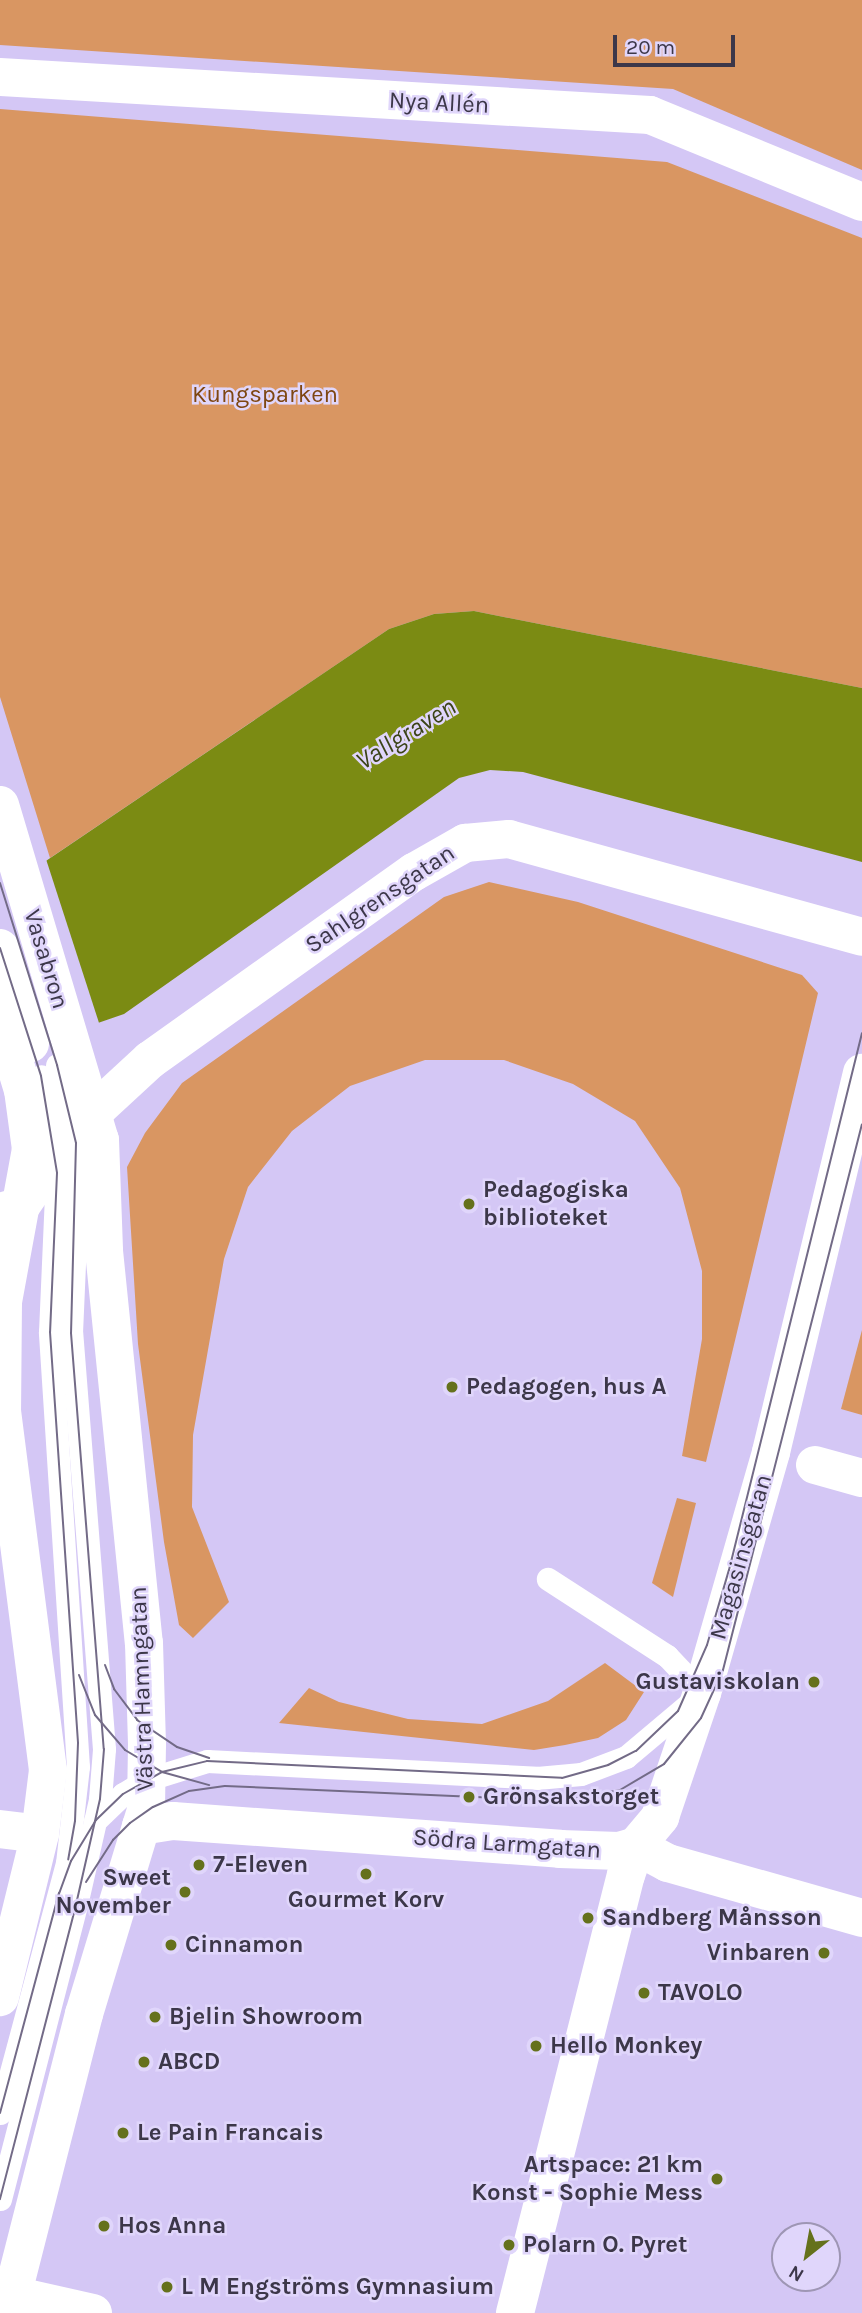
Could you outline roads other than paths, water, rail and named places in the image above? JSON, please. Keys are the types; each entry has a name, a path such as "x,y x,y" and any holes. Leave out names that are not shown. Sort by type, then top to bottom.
{"street":[{"name":"Nya Allén","path":"0,77 650,115 862,202"},
{"name":"Vasabron","path":"0,805 9,874 49,1071"},
{"name":"Sahlgrensgatan","path":"74,1133 177,1039 414,872 465,843 509,839 862,937"},
{"name":"Vasabron","path":"0,948 49,1071"},
{"path":"0,1015 49,1071 31,1149 10,1209 4,1301 2,1411 48,1770 40,1834 0,1997"},
{"name":"Västra Hamngatan","path":"11,2304 84,2014 141,1826 146,1780 144,1643 74,1133 49,1071"},
{"name":"Magasinsgatan","path":"515,2313 615,1913 636,1846 660,1817 702,1693 771,1452 862,1073"},
{"path":"10,1209 74,1133"},
{"path":"815,1465 862,1478"},
{"name":"Södra Larmgatan","path":"141,1826 173,1822 560,1849 619,1851 636,1846 668,1863 862,1918"},
{"path":"0,1829 40,1834"},
{"path":"11,2304 93,2313"}],"lane":[{"name":"Västra Hamngatan","path":"49,1071 74,1133"},
{"path":"0,2199 96,1820 104,1729 71,1333 78,1170 74,1133"},
{"path":"0,2113 75,1821 78,1743 50,1332 74,1133"},
{"path":"56,1902 71,1861 96,1820 123,1794 146,1780 207,1761 562,1778 608,1765 636,1751 702,1693 667,1656 548,1579"}],"water":[{"name":"Vallgraven","path":"474,611 862,688 862,862 523,772 490,770 459,778 124,1014 95,1024 0,892 389,629 434,614"}],"tram line":[{"path":"0,883 57,1065 76,1143 71,1333 104,1749 100,1799 76,1905 0,2199"},
{"path":"0,948 41,1076 57,1173 50,1332 78,1743 75,1821 68,1859"},
{"path":"56,1902 71,1861 96,1820 123,1794 162,1772 207,1761 562,1778 608,1765 636,1751 678,1711 707,1645 729,1570 862,1033"},
{"path":"86,1882 113,1840 130,1823 153,1807 189,1791 225,1786 562,1801 620,1790 664,1764 701,1718 723,1670 862,1124"},
{"path":"105,1665 114,1689 137,1720 177,1747 209,1758"},
{"path":"79,1675 95,1715 125,1750 162,1772 209,1785"},
{"path":"0,2113 59,1893"}],"place":[{"name":"Pedagogiska biblioteket","path":"469,1204"},
{"name":"Pedagogen, hus A","path":"452,1387"},
{"name":"Gustaviskolan","path":"814,1682"},
{"name":"Grönsakstorget","path":"469,1797"},
{"name":"7-Eleven","path":"199,1865"},
{"name":"Gourmet Korv","path":"366,1874"},
{"name":"Sweet November","path":"185,1892"},
{"name":"Sandberg Månsson","path":"588,1918"},
{"name":"Cinnamon","path":"171,1945"},
{"name":"Vinbaren","path":"824,1953"},
{"name":"TAVOLO","path":"644,1993"},
{"name":"Bjelin Showroom","path":"155,2017"},
{"name":"Hello Monkey","path":"536,2046"},
{"name":"ABCD","path":"144,2062"},
{"name":"Le Pain Francais","path":"123,2133"},
{"name":"Artspace: 21 km Konst - Sophie Mess","path":"717,2179"},
{"name":"Hos Anna","path":"104,2226"},
{"name":"Polarn O. Pyret","path":"509,2245"},
{"name":"L M Engströms Gymnasium","path":"167,2287"}],"park label":[{"name":"Kungsparken","path":"265,395"}]}
